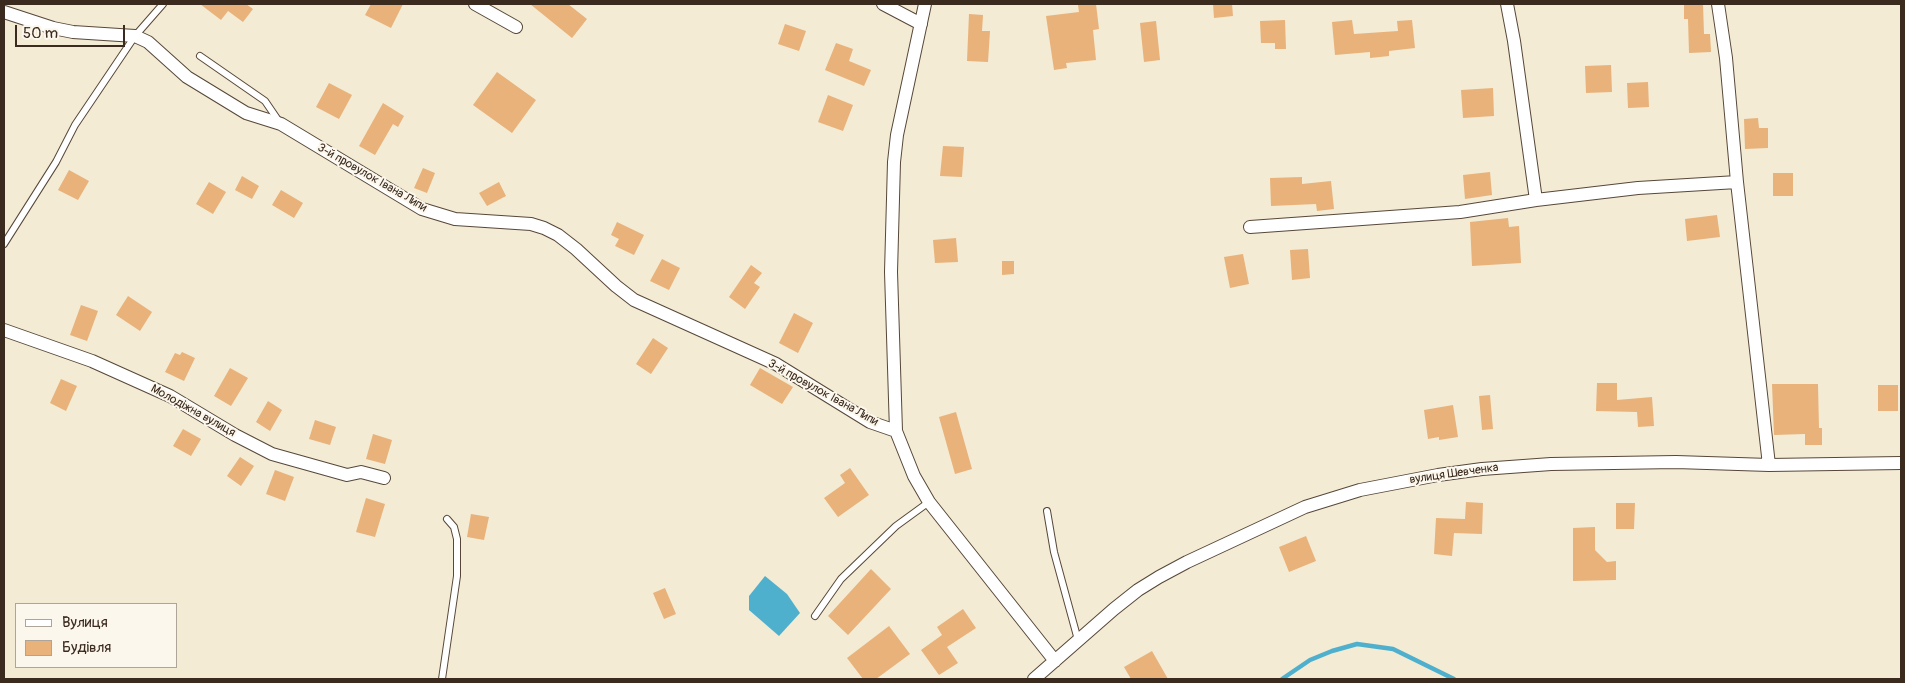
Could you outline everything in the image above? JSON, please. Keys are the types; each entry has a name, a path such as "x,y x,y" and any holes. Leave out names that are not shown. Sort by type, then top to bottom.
{"street":[{"path":"475,4 516,27"},
{"path":"883,4 921,24"},
{"path":"925,4 896,135 894,162 891,272 896,431 914,476 928,502 1055,661"},
{"path":"1507,4 1536,200"},
{"path":"1718,4 1726,58 1737,182 1769,465"},
{"name":"3-й провулок Івана Липи","path":"4,12 53,28 73,32 135,36 148,42 187,77 246,113 281,124 422,209 456,220 531,224 544,228 558,235 576,249 634,300 776,364 870,422 896,431"},
{"path":"1250,227 1460,212 1536,200 1638,188 1737,182"},
{"name":"Молодіжна вулиця","path":"4,330 92,361 170,396 235,435 272,454 347,476 360,472 384,478"},
{"name":"вулиця Шевченка","path":"1036,679 1078,640 1138,590 1188,562 1305,507 1360,490 1438,475 1551,464 1676,462 1769,465 1901,463"}],"lane":[{"path":"4,244 56,162 75,125 135,36 163,4"},
{"path":"200,56 265,101 281,124"},
{"path":"814,616 841,579 896,526 928,502"},
{"path":"1047,511 1054,552 1078,640"},
{"path":"442,679 458,576 457,539 454,526 447,519"}],"water":[{"path":"765,576 787,594 800,613 779,636 749,610 749,596"}],"building":[{"path":"200,4 246,4 253,9 243,22 228,11 221,20"},
{"path":"371,4 403,4 391,28 365,15"},
{"path":"530,4 568,4 587,19 572,38"},
{"path":"1096,4 1099,29 1093,30 1096,60 1066,63 1067,68 1054,70 1046,16 1079,12 1078,5"},
{"path":"1213,4 1232,4 1233,16 1214,18"},
{"path":"1684,4 1703,4 1704,34 1710,34 1711,52 1689,53 1688,19 1684,19"},
{"path":"969,14 983,15 982,31 990,31 988,62 967,61"},
{"path":"1285,20 1286,49 1275,49 1275,43 1261,43 1260,21"},
{"path":"1352,20 1354,34 1398,31 1397,21 1412,20 1415,48 1389,51 1389,56 1370,58 1370,52 1335,55 1332,22"},
{"path":"1156,21 1160,60 1144,62 1140,23"},
{"path":"785,24 806,31 799,51 778,44"},
{"path":"836,43 853,49 849,61 871,70 864,86 825,70"},
{"path":"1611,65 1612,92 1586,93 1585,66"},
{"path":"497,72 536,100 512,133 473,105"},
{"path":"1648,82 1649,107 1628,108 1627,83"},
{"path":"329,83 352,95 339,119 316,107"},
{"path":"1493,88 1494,116 1463,118 1461,90"},
{"path":"828,95 853,105 843,131 818,122"},
{"path":"383,103 404,116 398,127 393,124 375,155 359,146"},
{"path":"1758,118 1759,128 1768,128 1768,148 1745,149 1744,119"},
{"path":"943,146 964,147 962,177 940,176"},
{"path":"423,168 435,173 427,193 414,188"},
{"path":"69,170 89,181 78,200 58,190"},
{"path":"1490,172 1492,195 1465,199 1463,175"},
{"path":"1773,173 1793,173 1793,196 1773,196"},
{"path":"242,176 259,186 252,199 235,190"},
{"path":"1302,177 1302,184 1331,181 1334,209 1317,211 1316,204 1271,206 1270,178"},
{"path":"209,182 226,192 213,214 196,204"},
{"path":"499,182 506,196 487,206 479,193"},
{"path":"281,190 303,203 294,218 272,205"},
{"path":"1717,215 1720,237 1687,241 1685,219"},
{"path":"1508,218 1509,227 1519,226 1521,263 1472,266 1470,222"},
{"path":"617,222 644,235 634,255 615,246 619,239 611,235"},
{"path":"956,238 958,262 935,263 933,240"},
{"path":"1308,249 1310,278 1292,280 1290,250"},
{"path":"1243,254 1249,284 1230,288 1224,257"},
{"path":"662,259 680,268 669,290 650,281"},
{"path":"1002,261 1014,261 1014,274 1002,275"},
{"path":"751,265 762,273 754,283 760,287 745,309 729,297"},
{"path":"128,296 152,312 140,331 116,315"},
{"path":"81,305 98,311 87,341 70,335"},
{"path":"794,313 813,323 798,353 779,343"},
{"path":"653,338 668,348 651,374 636,364"},
{"path":"182,352 195,358 184,381 165,372 175,353 180,355"},
{"path":"230,368 248,378 231,406 214,396"},
{"path":"760,368 793,387 782,404 750,385"},
{"path":"61,379 77,386 66,411 50,403"},
{"path":"1597,383 1617,383 1617,400 1652,397 1654,426 1638,427 1637,412 1596,411"},
{"path":"1772,384 1818,384 1819,428 1822,428 1822,445 1805,445 1805,434 1774,435"},
{"path":"1878,385 1898,385 1898,411 1878,411"},
{"path":"1490,395 1493,429 1482,430 1479,396"},
{"path":"268,401 282,410 270,431 256,422"},
{"path":"1453,405 1458,437 1439,440 1439,437 1428,439 1424,410"},
{"path":"956,412 972,469 955,474 939,417"},
{"path":"315,420 336,427 330,445 309,439"},
{"path":"183,429 201,439 191,456 173,446"},
{"path":"373,434 392,440 385,464 366,459"},
{"path":"240,457 254,466 241,486 227,476"},
{"path":"850,468 869,495 838,517 824,498 845,483 840,475"},
{"path":"275,470 294,477 285,501 266,494"},
{"path":"366,498 385,504 375,537 356,532"},
{"path":"1466,502 1483,503 1482,534 1454,533 1452,556 1434,554 1436,518 1465,519"},
{"path":"1616,503 1635,503 1634,529 1616,529"},
{"path":"471,514 489,517 484,540 467,537"},
{"path":"1595,527 1595,550 1607,562 1616,561 1616,580 1573,581 1573,528"},
{"path":"1306,536 1316,561 1289,572 1279,547"},
{"path":"871,569 891,589 848,635 828,616"},
{"path":"665,588 676,614 664,619 653,593"},
{"path":"963,609 976,628 947,647 958,663 939,675 921,650 942,635 937,627"},
{"path":"889,626 910,654 876,679 863,679 847,658"},
{"path":"1152,651 1168,679 1131,679 1124,667"}],"waterway":[{"path":"1282,679 1310,660 1357,644 1393,649 1454,679"}]}
